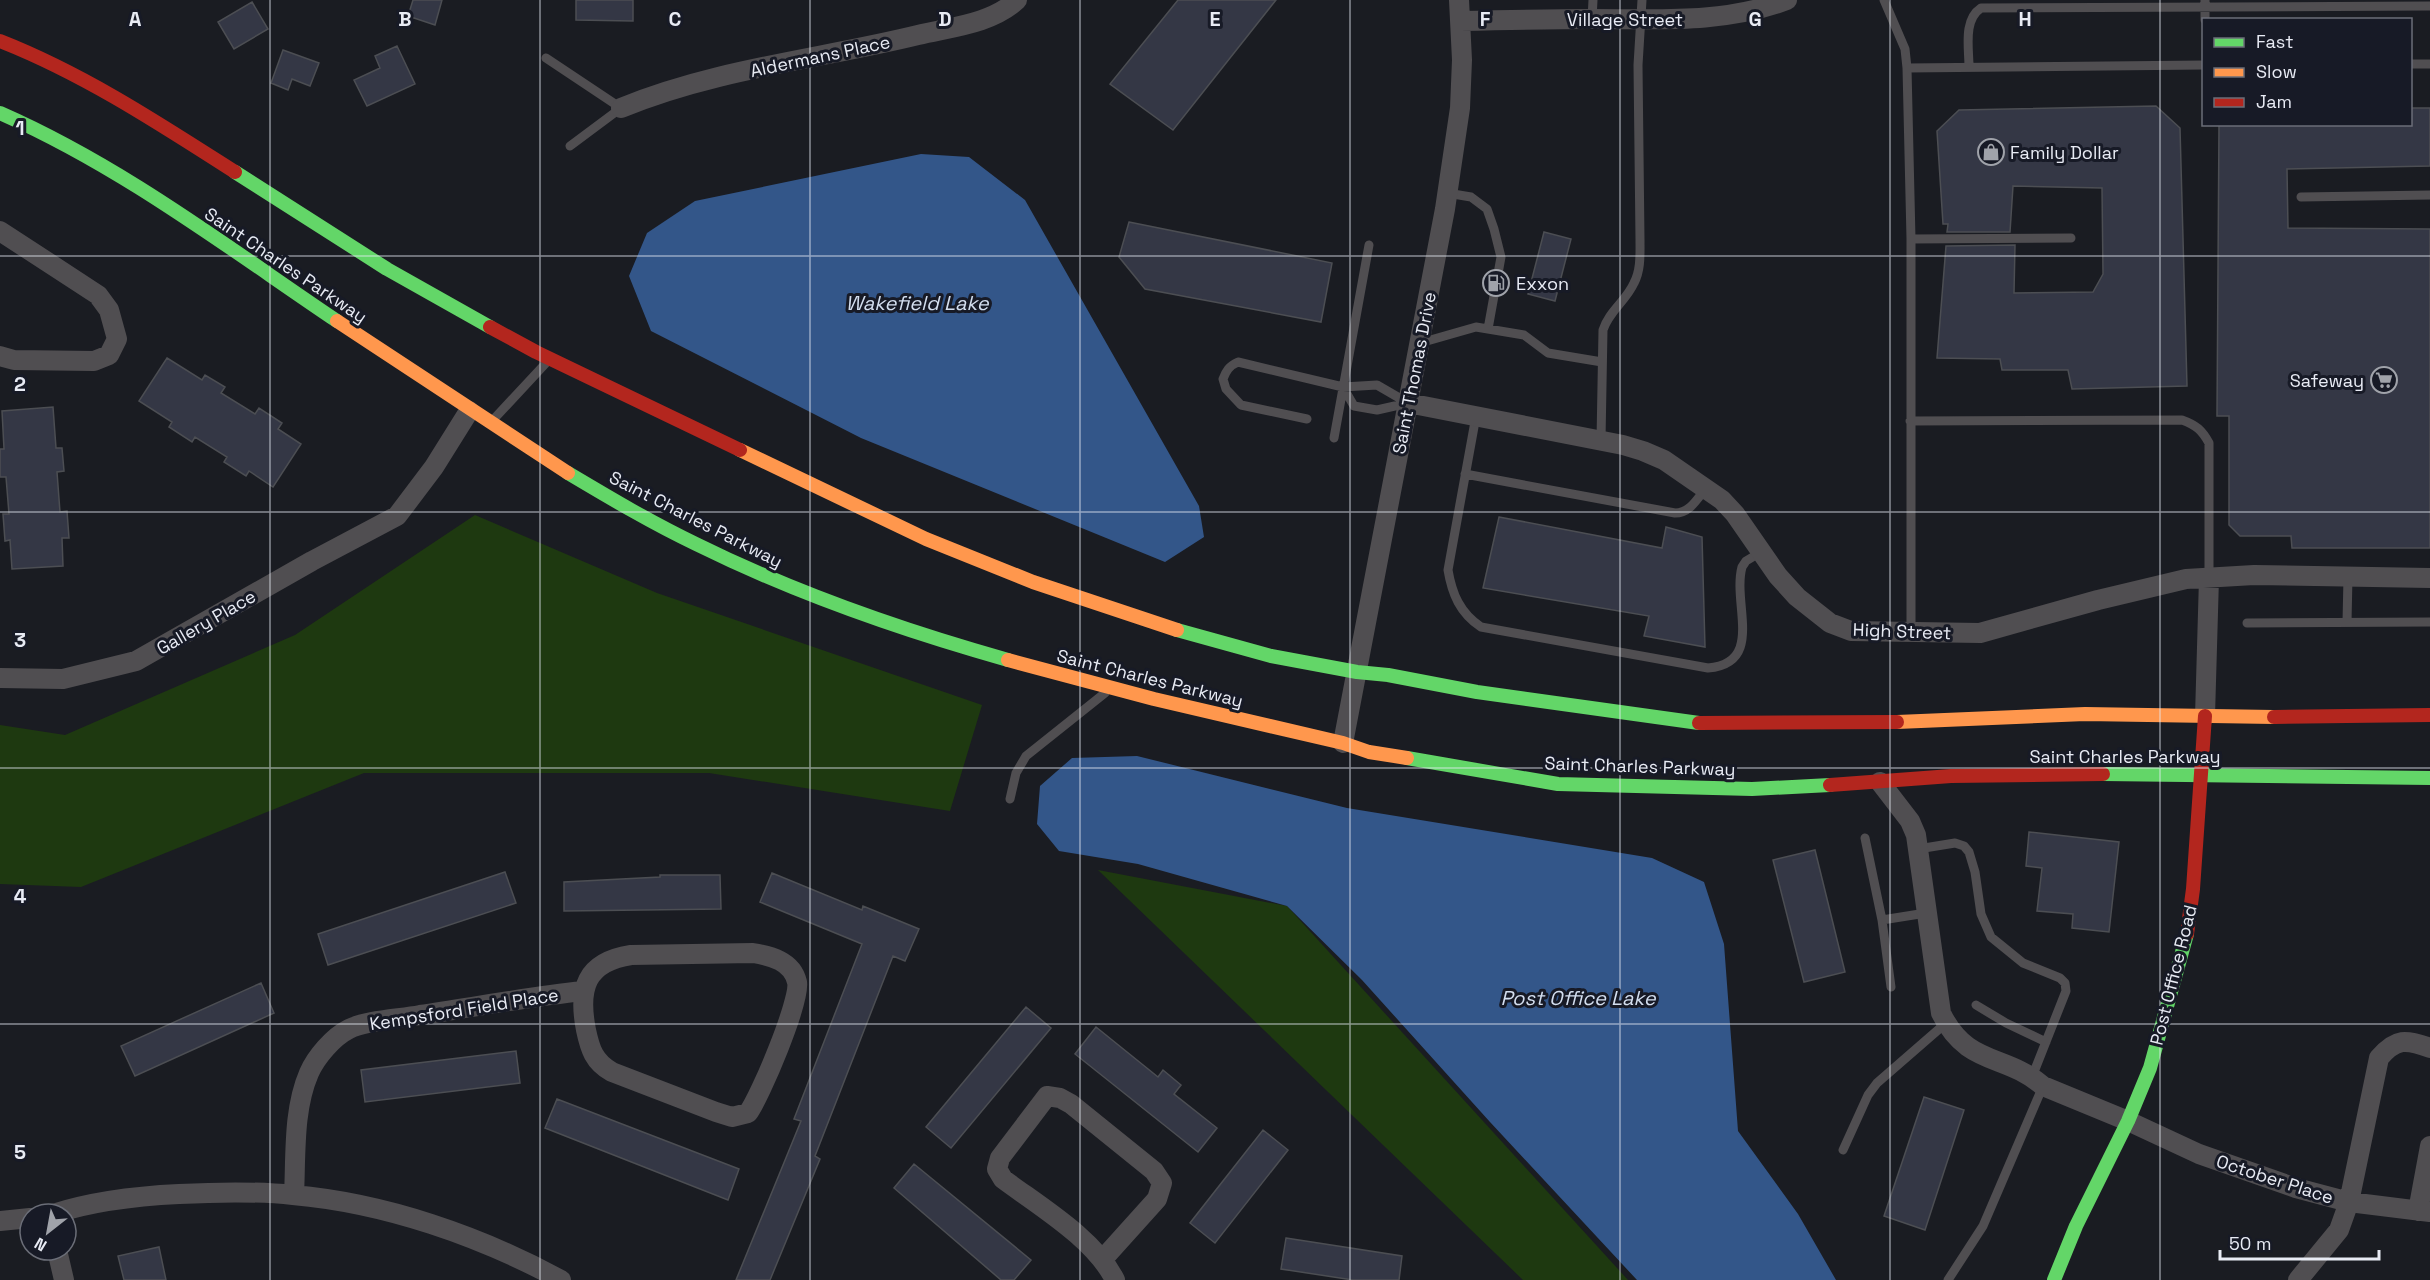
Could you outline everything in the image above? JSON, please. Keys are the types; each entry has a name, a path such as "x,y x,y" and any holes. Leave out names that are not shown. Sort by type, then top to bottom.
{"main road":[{"path":"0,41 40,57 146,115 387,269 550,359 926,539 1033,582 1149,622 1271,656 1488,693 1703,724 1855,724 2085,714 2310,718 2430,715"},
{"name":"Saint Charles Parkway","path":"0,113 74,148 139,187 489,424 614,500 692,541 834,603 973,650 1110,689 1343,743 1369,752 1557,784 1752,789 1951,776 2200,774 2430,778"},
{"name":"Post Office Road","path":"2054,1280 2076,1226 2128,1121 2150,1068 2187,935 2197,848 2205,716"}],"street":[{"name":"Aldermans Place","path":"621,108 639,100 724,76 880,44 980,20 1004,10 1017,0"},
{"name":"Saint Thomas Drive","path":"1343,743 1448,193 1460,108 1462,60 1459,0"},
{"name":"Village Street","path":"1460,21 1592,9 1641,10 1678,20 1737,14 1787,0"},
{"path":"0,231 98,295 109,309 117,339 109,355 94,361 14,360 0,356"},
{"name":"High Street","path":"1408,404 1601,440 1643,451 1664,460 1706,488 1735,514 1778,576 1797,597 1830,623 1851,630 1980,633 2108,597 2186,579 2254,575 2430,578"},
{"name":"Gallery Place","path":"0,678 63,679 136,661 312,561 397,516 434,467 469,411"},
{"name":"Post Office Road","path":"2205,716 2209,578"},
{"path":"1880,782 1910,821 1916,835 1941,1013 1946,1023"},
{"name":"Kempsford Field Place","path":"753,953 772,956 781,961 794,974 798,992 753,1106 748,1113 732,1117 603,1067 591,1051 584,1016 583,991 591,974 614,958 631,955 753,953"},
{"name":"Kempsford Field Place","path":"294,1195 298,1122 309,1072 320,1055 334,1040 349,1029 526,997 583,991"},
{"name":"October Place","path":"1946,1023 1965,1047 2037,1082 2227,1164 2296,1188 2349,1202 2424,1211"},
{"path":"2298,1280 2339,1230 2349,1202 2379,1058 2389,1045 2402,1041 2430,1048"},
{"path":"1103,1260 1157,1199 1162,1183 1154,1171 1071,1104 1060,1098 1047,1096 1000,1158 997,1169 1003,1179 1063,1225 1103,1260 1115,1280"},
{"path":"2424,1211 2430,1146"},
{"path":"78,1206 158,1195 239,1192 294,1195 394,1214 432,1225 523,1261 561,1280"},
{"path":"0,1221 18,1219"},
{"path":"60,1262 64,1280"}],"lane":[{"path":"1884,0 1905,49 1907,68 1911,239 1911,633"},
{"path":"1969,67 1970,21 1974,13 1981,8 2205,4 2430,6"},
{"path":"1601,440 1603,330 1606,320 1635,282 1639,269 1638,65 1641,10"},
{"path":"546,58 621,108 570,146"},
{"path":"2412,64 2430,64"},
{"path":"1907,68 2202,65"},
{"path":"1448,193 1471,197 1487,209 1494,229 1501,257 1488,329"},
{"path":"2301,197 2430,195"},
{"path":"1911,239 2071,238"},
{"path":"1334,438 1369,245"},
{"path":"1420,343 1476,327 1524,335 1548,353 1602,362"},
{"path":"489,424 550,359"},
{"path":"1307,419 1241,405 1226,389 1223,380 1226,371 1238,362 1343,387 1377,385 1408,404"},
{"path":"1343,387 1354,406 1377,410 1408,404"},
{"path":"1476,416 1448,570 1451,590 1460,607 1470,620 1481,627 1708,668 1722,667 1731,662 1742,648 1742,567 1746,561 1761,552"},
{"path":"1910,421 2182,420 2194,424 2202,431 2209,443 2209,578"},
{"path":"1465,474 1675,513 1682,513 1688,509 1706,488"},
{"path":"2347,622 2348,577"},
{"path":"2247,623 2430,622"},
{"path":"1010,799 1016,773 1026,756 1110,689"},
{"path":"1865,838 1882,920 1891,987"},
{"path":"1918,849 1955,843 1964,846 1969,852 1975,872 1981,914 1991,937 2023,963 2060,978 2065,983 2066,991 2046,1042 2037,1082 1983,1226 1948,1280"},
{"path":"1882,920 1926,913"},
{"path":"1976,1005 2006,1023 2046,1042"},
{"path":"1843,1150 1868,1095 1877,1083 1946,1023"}],"green space":[{"path":"475,515 657,593 982,705 950,811 709,773 364,773 81,887 0,884 0,725 65,735 295,635"},
{"path":"1098,870 1287,906 1628,1280 1523,1280"}],"water":[{"name":"Wakefield Lake","path":"921,154 969,157 1025,200 1199,506 1204,537 1165,562 861,438 651,331 629,276 647,233 695,201"},
{"name":"Post Office Lake","path":"1137,756 1347,808 1652,858 1704,882 1724,944 1738,1131 1798,1214 1836,1280 1637,1280 1362,980 1287,906 1138,864 1059,851 1037,824 1040,786 1072,758"}],"building":[{"path":"413,0 442,0 435,25 408,16"},
{"path":"576,0 633,0 633,21 576,20"},
{"path":"1178,0 1276,0 1173,130 1110,84"},
{"path":"252,2 268,29 234,49 218,22"},
{"path":"397,46 415,84 367,106 354,80 380,68 375,56"},
{"path":"283,50 319,63 310,86 292,79 288,90 271,83"},
{"path":"2156,106 2180,128 2187,386 2072,389 2068,370 2002,370 2000,359 1937,358 1946,246 2015,245 2014,293 2093,292 2103,274 2102,188 2013,186 2010,232 1947,232 1948,224 1943,224 1937,131 1959,110"},
{"path":"2412,108 2430,108 2430,166 2287,169 2288,228 2430,229 2430,548 2292,548 2291,536 2240,536 2229,525 2229,416 2217,416 2219,126 2412,126"},
{"path":"1129,222 1332,263 1321,322 1145,289 1119,257"},
{"path":"1544,232 1571,239 1555,301 1528,294"},
{"path":"167,358 202,380 205,375 225,387 221,393 255,414 259,408 282,423 278,429 301,444 273,487 249,471 246,476 224,462 227,457 195,437 192,442 169,427 172,422 139,401"},
{"path":"53,407 56,448 62,448 64,471 57,472 60,512 67,511 69,538 62,538 63,566 12,569 10,540 5,541 3,514 9,514 6,477 0,477 0,449 4,449 2,411"},
{"path":"1499,517 1662,548 1666,527 1702,537 1705,647 1644,636 1649,616 1483,588"},
{"path":"2029,832 2119,842 2109,932 2072,928 2073,914 2037,911 2042,868 2026,866"},
{"path":"1815,850 1845,972 1804,982 1773,860"},
{"path":"505,872 516,903 328,965 318,934"},
{"path":"772,873 862,910 863,906 919,929 905,961 893,956 815,1156 820,1159 770,1280 736,1280 801,1121 794,1119 862,944 760,902"},
{"path":"660,875 720,875 721,909 564,911 564,882 660,877"},
{"path":"261,983 274,1013 135,1076 121,1046"},
{"path":"1026,1007 1051,1028 951,1148 926,1127"},
{"path":"1096,1027 1158,1077 1163,1070 1181,1085 1174,1094 1217,1128 1198,1152 1075,1054"},
{"path":"516,1051 520,1083 365,1102 361,1070"},
{"path":"1924,1097 1964,1110 1925,1230 1884,1216"},
{"path":"557,1099 739,1169 728,1200 545,1128"},
{"path":"1263,1130 1288,1150 1215,1243 1190,1223"},
{"path":"914,1164 1031,1260 1014,1280 1001,1280 894,1188"},
{"path":"1286,1238 1402,1256 1399,1280 1353,1280 1281,1269"},
{"path":"159,1247 166,1280 124,1280 118,1256"}],"traffic: fast":[{"path":"0,113 45,134 131,183 337,321"},
{"path":"235,172 387,269 490,327"},
{"path":"568,473 663,528 771,579 888,623 1008,660"},
{"path":"1177,630 1271,656 1357,672 1388,675 1477,692 1699,723"},
{"path":"1407,758 1558,784 1752,789 1830,785"},
{"path":"2103,774 2430,778"},
{"path":"2054,1280 2076,1226 2128,1121 2150,1068 2187,934"}],"traffic: slow":[{"path":"337,321 568,473"},
{"path":"740,450 926,539 1033,582 1177,630"},
{"path":"1008,660 1154,699 1343,743 1369,752 1407,758"},
{"path":"1897,722 2085,714 2274,717"}],"traffic: jam":[{"path":"0,41 91,84 235,172"},
{"path":"490,327 536,352 740,450"},
{"path":"2274,717 2430,715"},
{"path":"2187,934 2193,889 2205,716"},
{"path":"1699,723 1897,722"},
{"path":"1830,785 1951,776 2103,774"}],"place":[{"name":"Family Dollar","path":"1991,152"},
{"name":"Exxon","path":"1496,283"},
{"name":"Safeway","path":"2384,380"}]}
